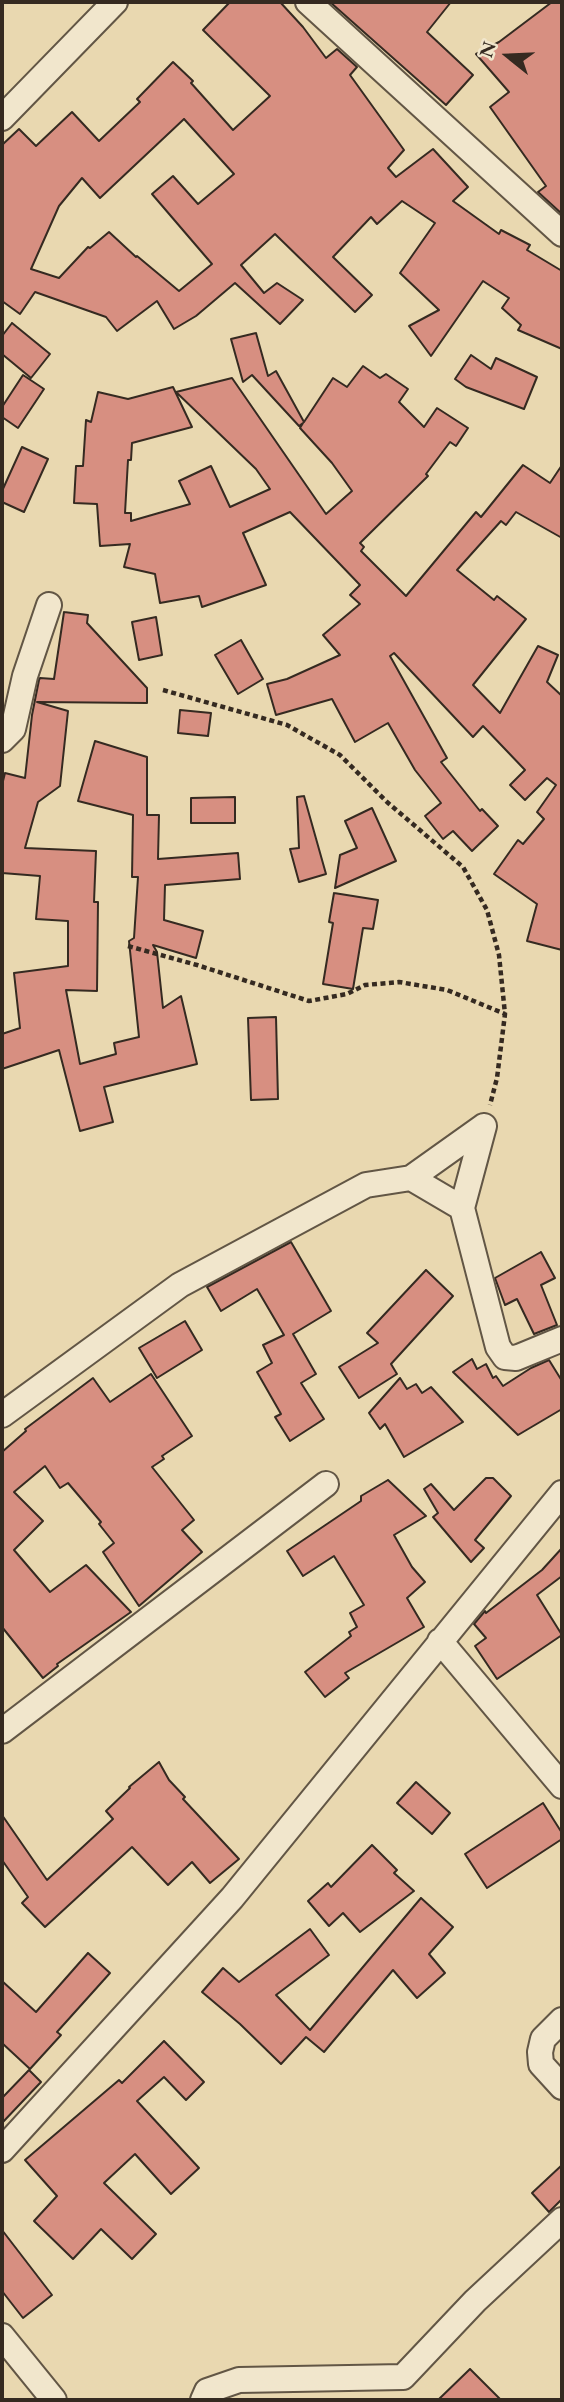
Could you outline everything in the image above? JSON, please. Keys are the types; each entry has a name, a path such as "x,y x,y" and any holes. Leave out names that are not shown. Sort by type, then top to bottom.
{"street":[{"path":"2,118 115,2"},
{"path":"308,2 562,234"},
{"path":"2,740 13,729 25,676 49,605"},
{"path":"2,1415 180,1285 366,1185 411,1178 484,1126"},
{"path":"484,1126 462,1208 498,1347 505,1356 516,1358 562,1339"},
{"path":"411,1178 462,1208"},
{"path":"2,1731 326,1484"},
{"path":"2,2150 232,1898 562,1493"},
{"path":"440,1641 562,1786"},
{"path":"562,2020 543,2039 540,2052 541,2064 562,2087"},
{"path":"203,2400 207,2391 239,2380 402,2377 475,2301 562,2220"},
{"path":"2,2336 54,2400"}],"path":[{"path":"163,690 288,725 340,755 387,802 463,867 487,910 499,955 506,1014 497,1078 484,1126"},
{"path":"128,946 309,1001 347,994 365,985 398,982 447,990 506,1014"}],"building":[{"path":"230,2 280,2 326,58 337,49 357,67 350,75 404,150 388,168 396,177 433,149 468,187 453,201 499,234 501,230 530,245 527,250 562,271 562,349 518,330 521,325 502,308 509,298 483,281 431,356 409,326 439,310 400,273 435,223 402,201 377,224 371,217 333,257 372,295 355,312 275,234 241,265 264,293 277,283 303,300 280,324 235,283 196,316 174,329 157,301 117,331 106,317 35,292 20,314 2,301 2,145 19,129 36,146 72,112 99,141 140,102 137,99 173,62 193,81 191,83 233,130 270,96 203,30","holes":["184,119 234,174 198,204 173,176 152,194 212,264 179,291 109,232 88,247 59,278 31,269 59,206 82,178 100,198"]},
{"path":"330,2 451,2 427,32 473,75 446,105"},
{"path":"552,2 562,2 562,214 538,192 546,186 490,107 509,92 476,54 499,42"},
{"path":"12,323 50,354 31,378 2,354 2,336"},
{"path":"256,333 268,376 276,371 304,422 333,378 347,387 363,366 380,378 386,374 408,389 399,402 424,427 437,408 468,428 456,446 450,442 426,474 428,476 360,543 364,547 361,551 406,596 476,512 481,517 523,465 550,483 562,465 562,538 516,512 506,525 501,521 457,570 494,600 497,596 526,619 473,685 500,713 538,646 558,655 547,682 562,696 562,950 527,941 537,904 494,874 518,840 523,844 544,819 537,812 556,785 547,778 525,800 510,785 525,770 483,726 473,737 394,653 390,656 447,758 441,762 480,811 482,809 498,826 472,851 453,831 443,839 425,816 441,803 415,770 388,723 355,742 332,699 276,715 267,684 287,679 340,655 323,635 360,604 350,595 360,585 290,512 243,533 266,585 202,607 199,596 160,603 155,574 124,567 130,544 100,546 97,504 74,503 76,466 83,466 86,420 91,422 98,392 128,399 173,387 192,427 132,443 131,460 128,460 125,513 131,513 131,521 190,504 179,481 211,466 230,507 270,489 256,469 176,392 232,378 326,514 352,491 332,463 300,428 303,423 299,426 252,375 243,382 231,339"},
{"path":"471,355 491,369 496,358 537,377 524,409 466,387 455,379"},
{"path":"23,375 44,389 18,428 2,417 2,407"},
{"path":"22,447 48,459 24,512 2,502 2,491"},
{"path":"64,612 88,615 87,623 147,688 147,703 37,702 68,711 60,786 38,802 25,848 96,851 94,902 98,902 97,991 66,990 80,1064 116,1054 114,1043 139,1037 129,941 134,938 138,877 132,877 133,815 78,801 95,741 147,757 147,815 159,815 158,859 238,853 240,879 165,885 164,920 203,931 196,958 153,945 157,952 163,1008 181,996 197,1064 104,1087 113,1122 80,1131 59,1050 2,1069 2,1034 20,1028 14,973 68,966 68,921 36,919 40,876 2,873 2,785 5,773 25,778 39,680 54,679"},
{"path":"156,617 162,655 139,660 132,622"},
{"path":"241,640 263,679 238,694 215,655"},
{"path":"180,710 211,713 208,736 178,733"},
{"path":"304,796 326,874 299,882 290,849 299,848 297,797"},
{"path":"235,797 235,823 191,823 191,798"},
{"path":"372,808 396,861 335,888 340,855 357,848 345,821"},
{"path":"334,893 378,900 373,929 363,928 353,989 323,984 333,923 329,922"},
{"path":"276,1017 278,1099 251,1100 248,1018"},
{"path":"291,1242 331,1311 293,1334 316,1374 301,1383 324,1419 290,1441 275,1417 281,1414 257,1372 272,1363 263,1345 284,1335 257,1289 221,1311 207,1287"},
{"path":"541,1252 555,1278 541,1285 557,1325 534,1334 517,1299 505,1305 495,1278"},
{"path":"426,1270 453,1296 391,1364 397,1374 359,1398 339,1367 378,1343 367,1333"},
{"path":"185,1321 202,1350 157,1378 139,1348"},
{"path":"472,1359 477,1369 486,1364 493,1378 496,1376 503,1386 549,1360 562,1381 562,1409 518,1435 453,1372"},
{"path":"151,1374 192,1436 162,1456 164,1459 152,1467 194,1520 182,1530 202,1552 139,1606 103,1552 114,1543 99,1524 101,1522 68,1483 60,1488 45,1466 14,1492 43,1521 14,1550 50,1592 86,1565 131,1612 57,1664 58,1666 43,1678 2,1627 2,1452 26,1431 25,1429 93,1378 110,1402"},
{"path":"400,1378 407,1389 416,1384 422,1393 431,1387 463,1422 404,1457 385,1424 380,1429 369,1413"},
{"path":"486,1478 493,1478 511,1496 475,1540 484,1548 471,1562 433,1517 438,1513 424,1489 431,1484 454,1510"},
{"path":"388,1480 426,1516 394,1535 412,1567 425,1582 407,1598 424,1627 345,1673 349,1678 325,1697 305,1672 351,1636 349,1632 357,1627 350,1613 364,1605 334,1556 303,1576 287,1551 361,1501 361,1496"},
{"path":"562,1548 562,1576 537,1595 562,1635 497,1679 475,1646 486,1638 474,1624 485,1611 486,1613 542,1570"},
{"path":"159,1762 169,1780 185,1797 183,1799 239,1859 210,1883 192,1862 168,1885 132,1847 45,1927 22,1903 28,1897 2,1860 2,1815 47,1880 113,1819 106,1811"},
{"path":"416,1782 450,1813 432,1834 397,1803"},
{"path":"543,1803 562,1833 562,1839 487,1888 465,1854"},
{"path":"372,1845 397,1870 394,1873 414,1891 360,1932 343,1913 329,1926 308,1901 328,1883 331,1887"},
{"path":"421,1898 453,1927 429,1954 445,1973 417,1998 393,1970 324,2052 306,2037 281,2064 202,1992 223,1968 239,1982 310,1929 329,1955 276,1995 310,2030"},
{"path":"88,1953 110,1973 57,2032 61,2035 30,2069 2,2043 2,1981 36,2012"},
{"path":"164,2041 204,2082 186,2100 164,2077 137,2101 199,2168 171,2194 135,2154 104,2183 156,2234 132,2259 101,2229 73,2259 34,2221 57,2196 25,2160 119,2080 122,2083"},
{"path":"29,2070 41,2082 2,2123 2,2098"},
{"path":"562,2165 562,2199 549,2212 532,2193"},
{"path":"2,2230 52,2295 23,2318 2,2291"},
{"path":"470,2369 501,2400 438,2400"}]}
